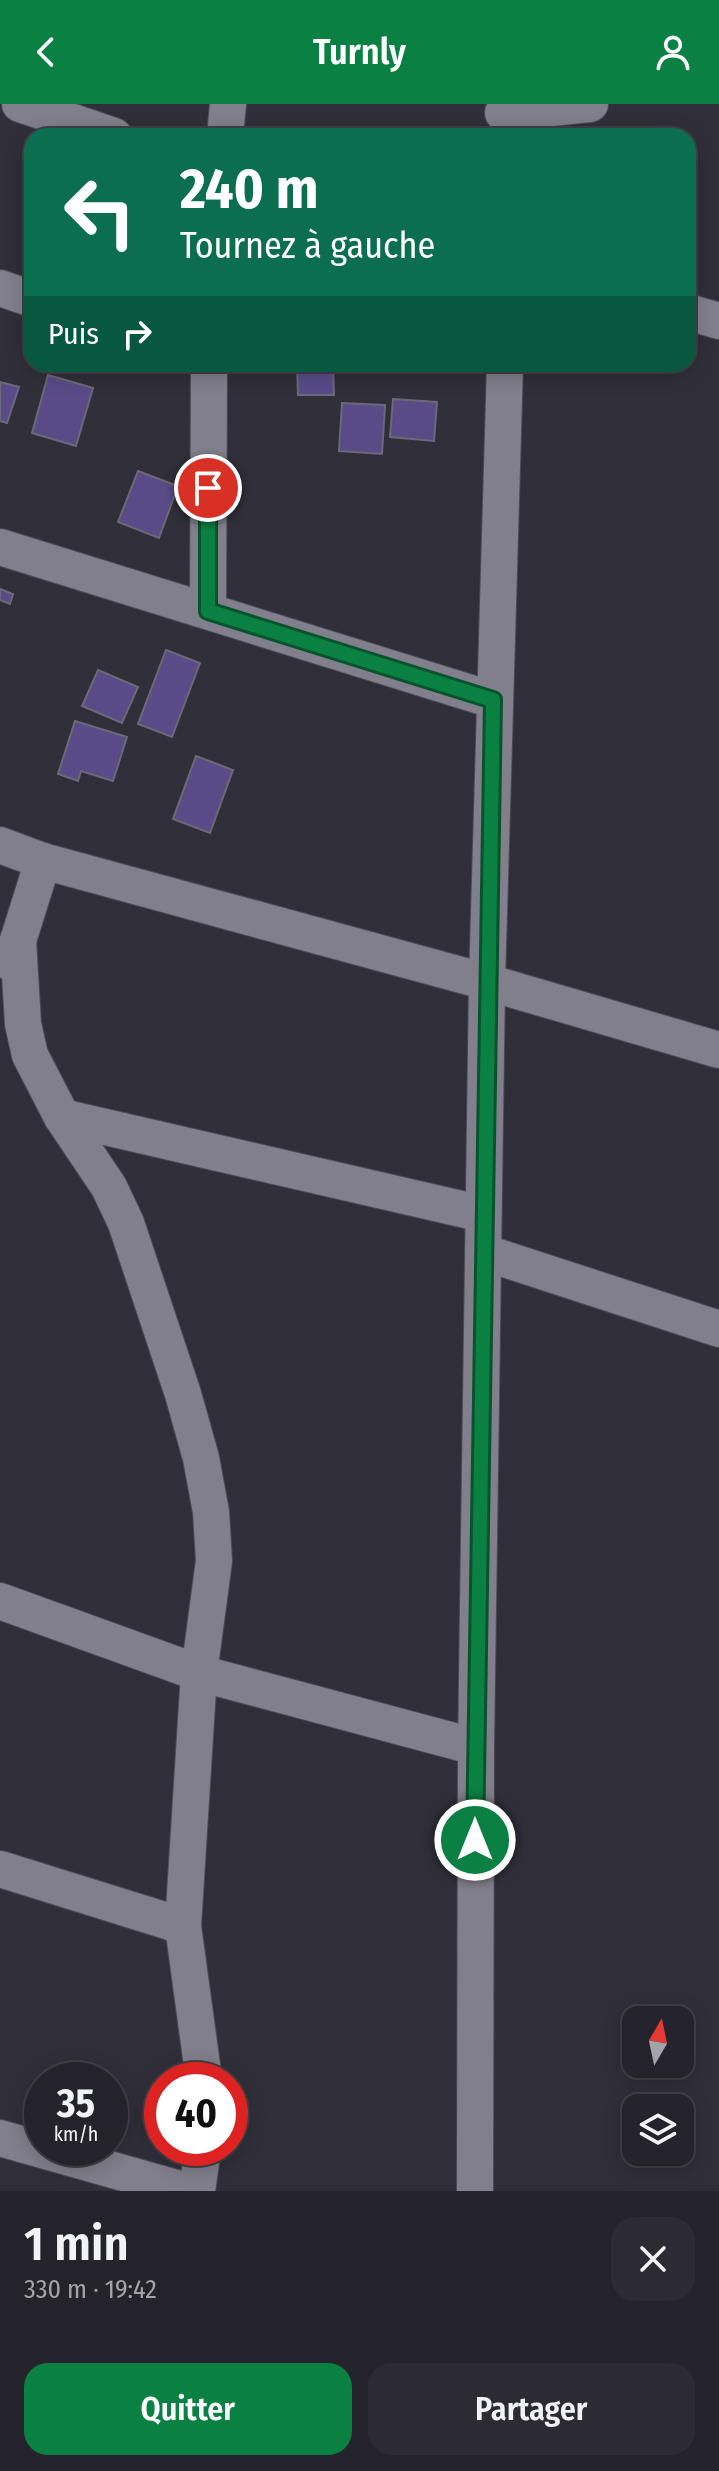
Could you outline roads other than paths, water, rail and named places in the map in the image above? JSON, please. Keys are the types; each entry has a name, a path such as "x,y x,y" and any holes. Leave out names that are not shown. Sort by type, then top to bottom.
{"street":[{"path":"20,104 90,128"},
{"path":"226,128 228,104"},
{"path":"503,118 590,104"},
{"path":"0,288 24,296"},
{"path":"696,314 719,321"},
{"path":"208,611 209,372"},
{"path":"475,2191 476,1747 483,1214 493,700 505,372"},
{"path":"0,547 493,700"},
{"path":"0,845 43,861 487,982 719,1050"},
{"path":"0,999 43,861"},
{"path":"18,940 23,1024 30,1055 62,1117 109,1187 126,1223 183,1394 201,1458 211,1512 214,1561 199,1673 183,1926 202,2062"},
{"path":"62,1117 483,1214"},
{"path":"483,1252 719,1329"},
{"path":"0,1601 199,1673 476,1747"},
{"path":"0,1869 183,1926"},
{"path":"0,2138 187,2191"},
{"path":"197,2191 200,2166"}]}
